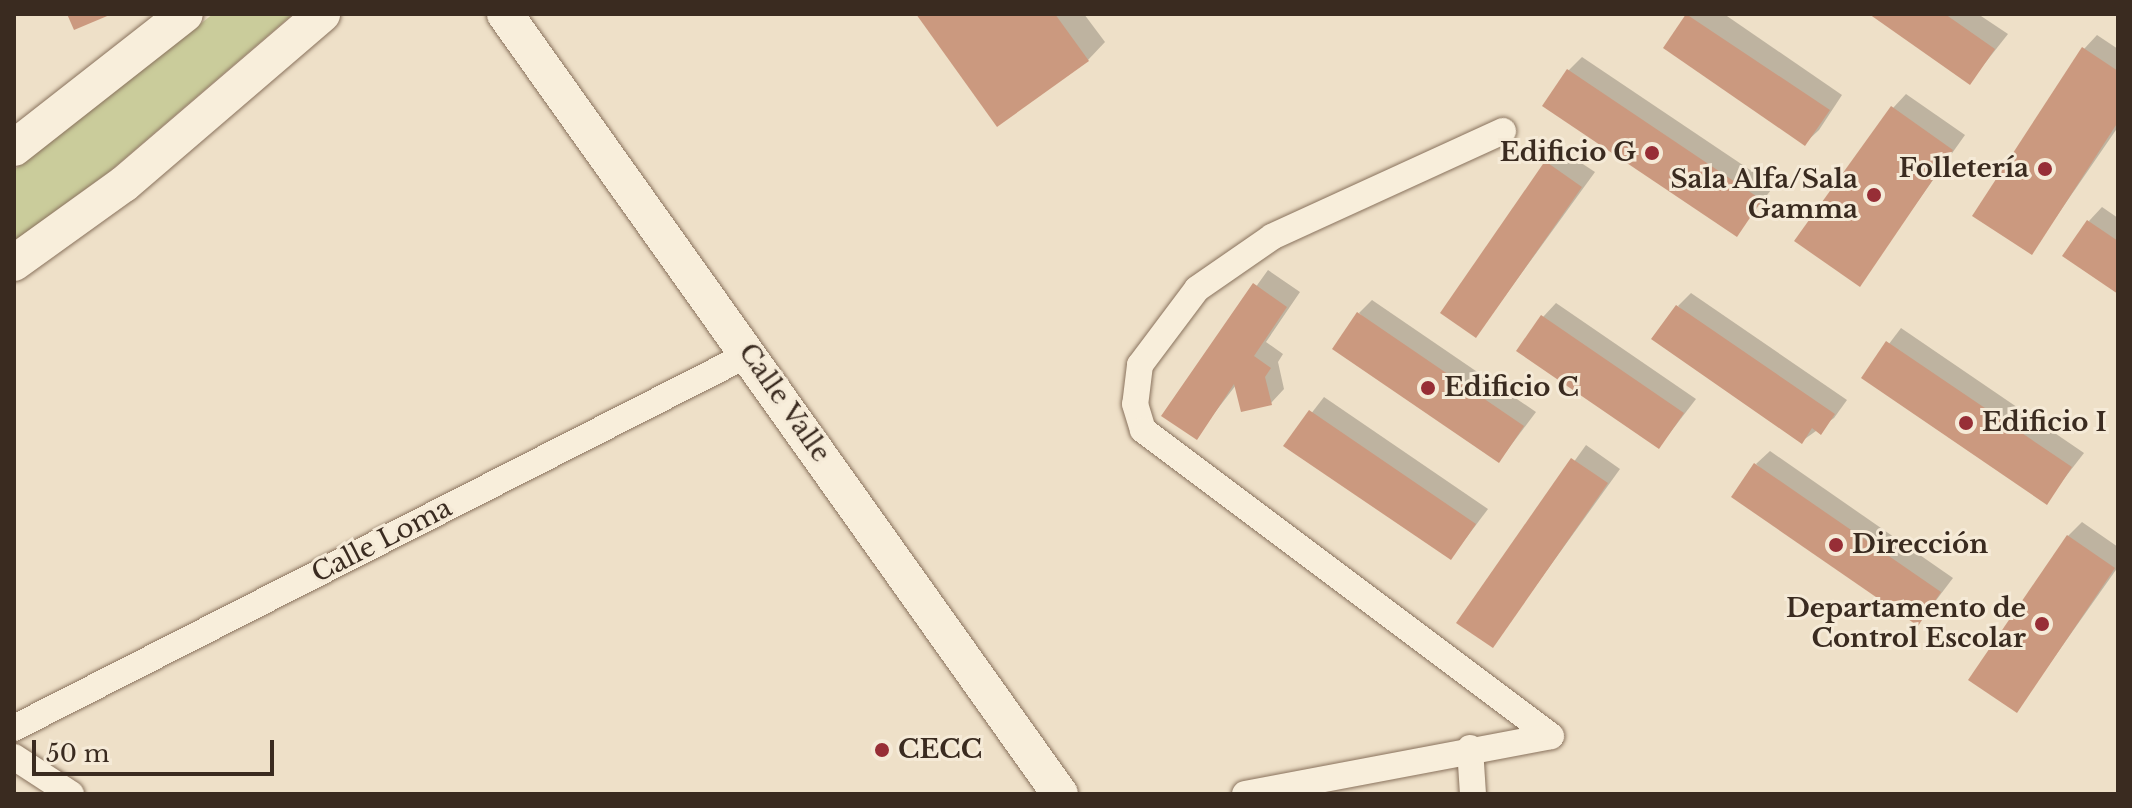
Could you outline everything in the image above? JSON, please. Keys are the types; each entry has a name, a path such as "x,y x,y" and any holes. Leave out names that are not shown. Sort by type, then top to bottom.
{"street":[{"path":"14,148 185,14"},
{"path":"14,263 124,184 322,14"},
{"name":"Calle Valle","path":"505,14 1060,794"},
{"path":"1245,794 1470,748 1551,736 1143,430 1135,404 1140,365 1197,289 1272,237 1503,131"},
{"name":"Calle Loma","path":"14,728 749,354"},
{"path":"1470,748 1473,794"},
{"path":"14,757 71,794"}],"green space":[{"path":"213,14 293,14 110,171 14,241 14,170"}],"building":[{"path":"67,14 112,14 74,30"},
{"path":"916,14 1055,14 1089,61 997,127"},
{"path":"1686,14 1830,110 1805,146 1663,48"},
{"path":"1869,14 1945,14 1995,49 1970,85"},
{"name":"Folletería","path":"2082,47 2118,71 2118,122 2032,255 1972,216"},
{"name":"Edificio G","path":"1567,69 1762,200 1737,237 1542,106"},
{"name":"Sala Alfa/Sala Gamma","path":"1891,106 1953,150 1860,287 1794,241"},
{"path":"1545,161 1582,187 1476,338 1440,313"},
{"path":"2087,220 2118,241 2118,294 2062,256"},
{"path":"1253,283 1287,307 1254,356 1271,368 1265,377 1272,405 1241,412 1234,384 1197,440 1161,416"},
{"path":"1676,305 1835,414 1821,435 1812,428 1802,444 1651,339"},
{"name":"Edificio C","path":"1357,312 1524,426 1499,463 1332,349"},
{"path":"1541,315 1684,413 1659,449 1516,351"},
{"name":"Edificio I","path":"1886,341 2072,467 2047,505 1861,378"},
{"path":"1309,410 1476,524 1451,560 1283,446"},
{"path":"1571,458 1608,483 1493,648 1456,623"},
{"name":"Dirección","path":"1754,463 1941,592 1918,626 1731,497"},
{"name":"Departamento de Control Escolar","path":"2067,535 2115,568 2017,713 1968,680"}],"place":[{"name":"Edificio G","path":"1652,153"},
{"name":"Folletería","path":"2045,169"},
{"name":"Sala Alfa/Sala Gamma","path":"1874,195"},
{"name":"Edificio C","path":"1428,388"},
{"name":"Edificio I","path":"1966,423"},
{"name":"Dirección","path":"1836,545"},
{"name":"Departamento de Control Escolar","path":"2042,624"},
{"name":"CECC","path":"882,750"}]}
